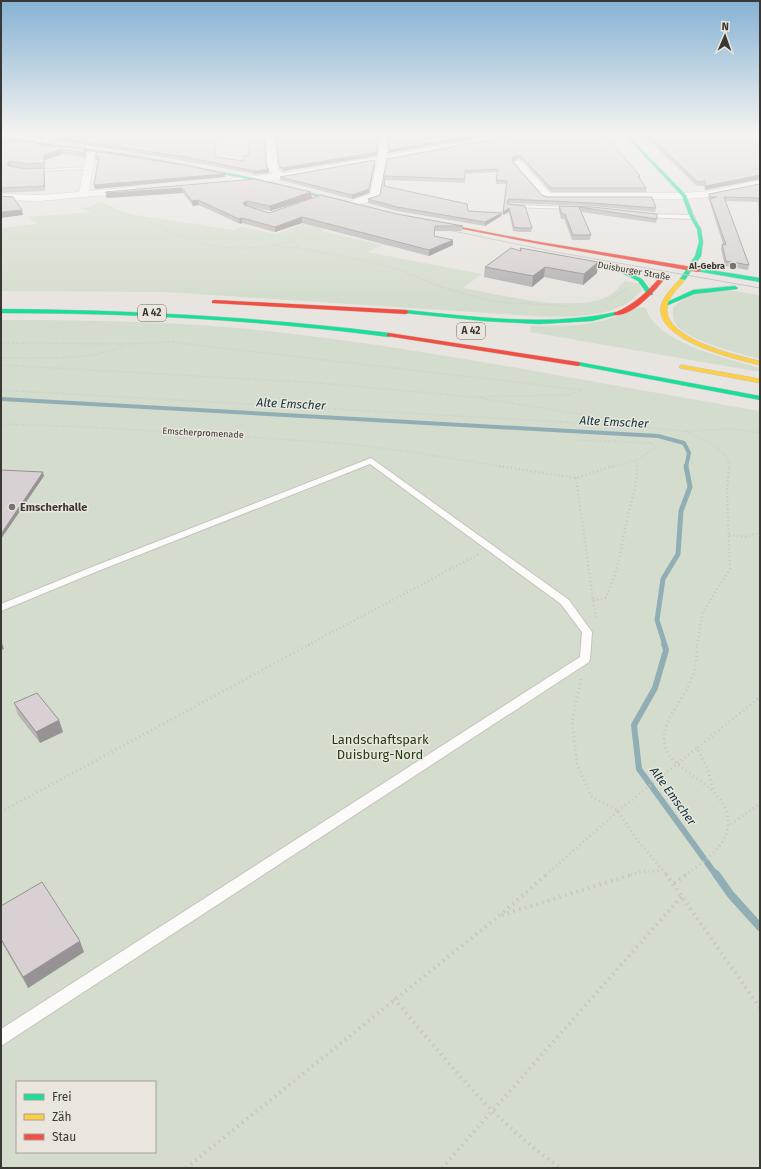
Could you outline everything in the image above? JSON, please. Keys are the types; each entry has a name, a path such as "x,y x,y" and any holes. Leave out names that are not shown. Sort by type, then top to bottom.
{"main road":[{"path":"292,189 366,207"},
{"path":"677,189 684,196 692,217 699,228 701,242 698,256 692,268 668,297 664,310 666,318 681,334 705,346 760,363"},
{"path":"688,228 692,217"},
{"name":"Duisburger Straße","path":"487,243 422,223 760,280"},
{"path":"397,321 203,302 306,304 502,319 572,320 610,315 629,309 644,300 650,294 680,256"},
{"name":"Duisburger Straße","path":"650,294 644,283 640,280 612,268 748,290"},
{"path":"666,304 693,292 735,288"},
{"name":"A 42","path":"1,311 149,313 302,324 494,350 669,380 760,398"},
{"path":"674,366 760,381"},
{"path":"669,380 760,406"}],"street":[{"path":"84,193 85,189"},
{"path":"1,197 26,199 144,189"},
{"path":"352,204 375,196 376,189"},
{"path":"541,189 548,196 684,196 710,194 735,189"},
{"path":"3,208 26,199"}],"lane":[{"path":"314,200 323,197"},
{"path":"510,205 537,208 576,208"},
{"path":"639,215 692,217"},
{"path":"1,608 95,569 371,461 565,602 587,632 585,659 1,1038"}],"path":[{"path":"103,205 201,243 238,247 299,248 375,263 403,271 441,287 495,302 570,306"},
{"path":"275,247 293,241 296,236 320,221"},
{"path":"293,241 299,248"},
{"path":"610,300 622,294 630,285"},
{"path":"1,343 124,344 171,342 584,391 568,395 472,397"},
{"path":"1,358 80,356 115,350 122,348 124,344"},
{"path":"1,365 320,383 472,397 591,416 615,425"},
{"path":"1,390 615,425 684,431 732,429 760,433"},
{"name":"Emscherpromenade","path":"1,424 90,427 262,437 405,451 576,478"},
{"path":"684,431 713,445 724,453 729,464 727,491 730,569 724,580 712,592 702,614 698,652 692,680 681,703 666,727 664,739 665,748 671,758 714,790"},
{"path":"578,440 652,443 656,446 636,460 625,462 576,478 596,620 587,632"},
{"path":"593,600 605,598 612,585 628,514 638,484 636,460"},
{"path":"729,535 745,537 760,533"},
{"path":"1,812 91,762 490,548"},
{"path":"585,659 572,721 577,764 591,796 618,811 638,841 674,883 722,956 760,1008"},
{"path":"186,1168 500,915 618,811 760,697"},
{"path":"674,883 690,872 723,843 729,833 731,824 727,811 714,790 708,770 697,748"},
{"path":"731,824 760,804"},
{"path":"500,915 640,872 663,870"},
{"path":"442,1168 682,896"},
{"path":"394,999 491,1112 546,1159 561,1168"}],"green space":[{"path":"101,202 129,214 234,230 241,227 276,234 344,208 365,213 321,231 383,245 367,252 482,274 463,288 516,298 555,303 592,301 607,297 625,281 640,284 641,291 633,300 611,310 586,315 549,317 165,292 1,291 1,228 38,224 28,217 92,212 82,209"},
{"path":"726,290 760,295 760,359 704,342 683,332 676,324 673,308 679,303 698,294"},
{"path":"640,307 646,308 652,320 663,331 678,340 695,348 730,360 760,368 760,372 530,332 531,326 580,325 606,320"},
{"name":"Landschaftspark Duisburg-Nord","path":"1,320 150,322 239,328 305,335 435,354 760,411 760,1168 1,1168"}],"building":[{"path":"145,189 174,189 106,193 105,192"},
{"path":"182,189 296,189 311,192 270,206 247,201 243,203 244,205 269,213 321,195 397,214 463,226 435,226 434,236 453,240 429,250 302,217 275,227 242,218 239,219 198,200 192,201"},
{"path":"326,189 369,189 352,195"},
{"path":"381,189 396,189 467,204 468,211 502,213 485,222 397,207 368,199 380,195"},
{"path":"506,189 536,189 542,195 547,197 652,197 656,208 509,199 507,202 508,204 525,206 532,228 514,227 509,208 503,212"},
{"path":"737,189 760,189 760,211 759,198 724,197 749,265 726,261 722,244 726,245 710,199 717,197 710,197 709,194"},
{"path":"1,196 13,197 22,210 1,212"},
{"path":"559,206 592,207 657,214 657,219 579,207 591,235 573,235 565,214 562,214"},
{"path":"511,248 521,251 520,248 598,262 584,274 545,267 533,276 485,267"},
{"name":"Emscherhalle","path":"1,470 43,472 1,534"},
{"path":"37,693 59,720 36,732 14,703"},
{"path":"42,882 80,941 23,977 1,939 1,906"}],"waterway":[{"name":"Alte Emscher","path":"1,399 658,436 684,443 689,453 686,467"},
{"name":"Alte Emscher","path":"665,645 657,620 663,579 678,554 681,511 690,487 686,467"},
{"name":"Alte Emscher","path":"664,644 666,650 655,688 634,725 639,769 716,875"},
{"name":"Alte Emscher","path":"716,874 731,895 760,927"}],"tram line":[{"path":"300,190 331,198"},
{"path":"443,229 550,251 760,288"}],"traffic: fast":[{"path":"291,189 348,203"},
{"path":"677,189 684,196 692,217 699,229 701,242 698,256 683,279"},
{"path":"616,268 640,280 650,294"},
{"path":"698,270 760,280"},
{"path":"666,304 693,292 735,288"},
{"path":"1,311 98,312 244,319 389,335"},
{"path":"406,312 484,320 539,323 592,319 616,314"},
{"path":"578,364 760,398"}],"traffic: slow":[{"path":"682,280 670,294 664,307 668,322 677,332 704,347 760,363"},
{"path":"682,367 760,381"}],"traffic: jam":[{"path":"432,222 534,242 698,270"},
{"path":"616,314 637,304 663,277"},
{"path":"214,302 406,312"},
{"path":"389,335 578,364"}],"place":[{"name":"Al-Gebra","path":"733,266"},
{"name":"Emscherhalle","path":"12,507"}]}
